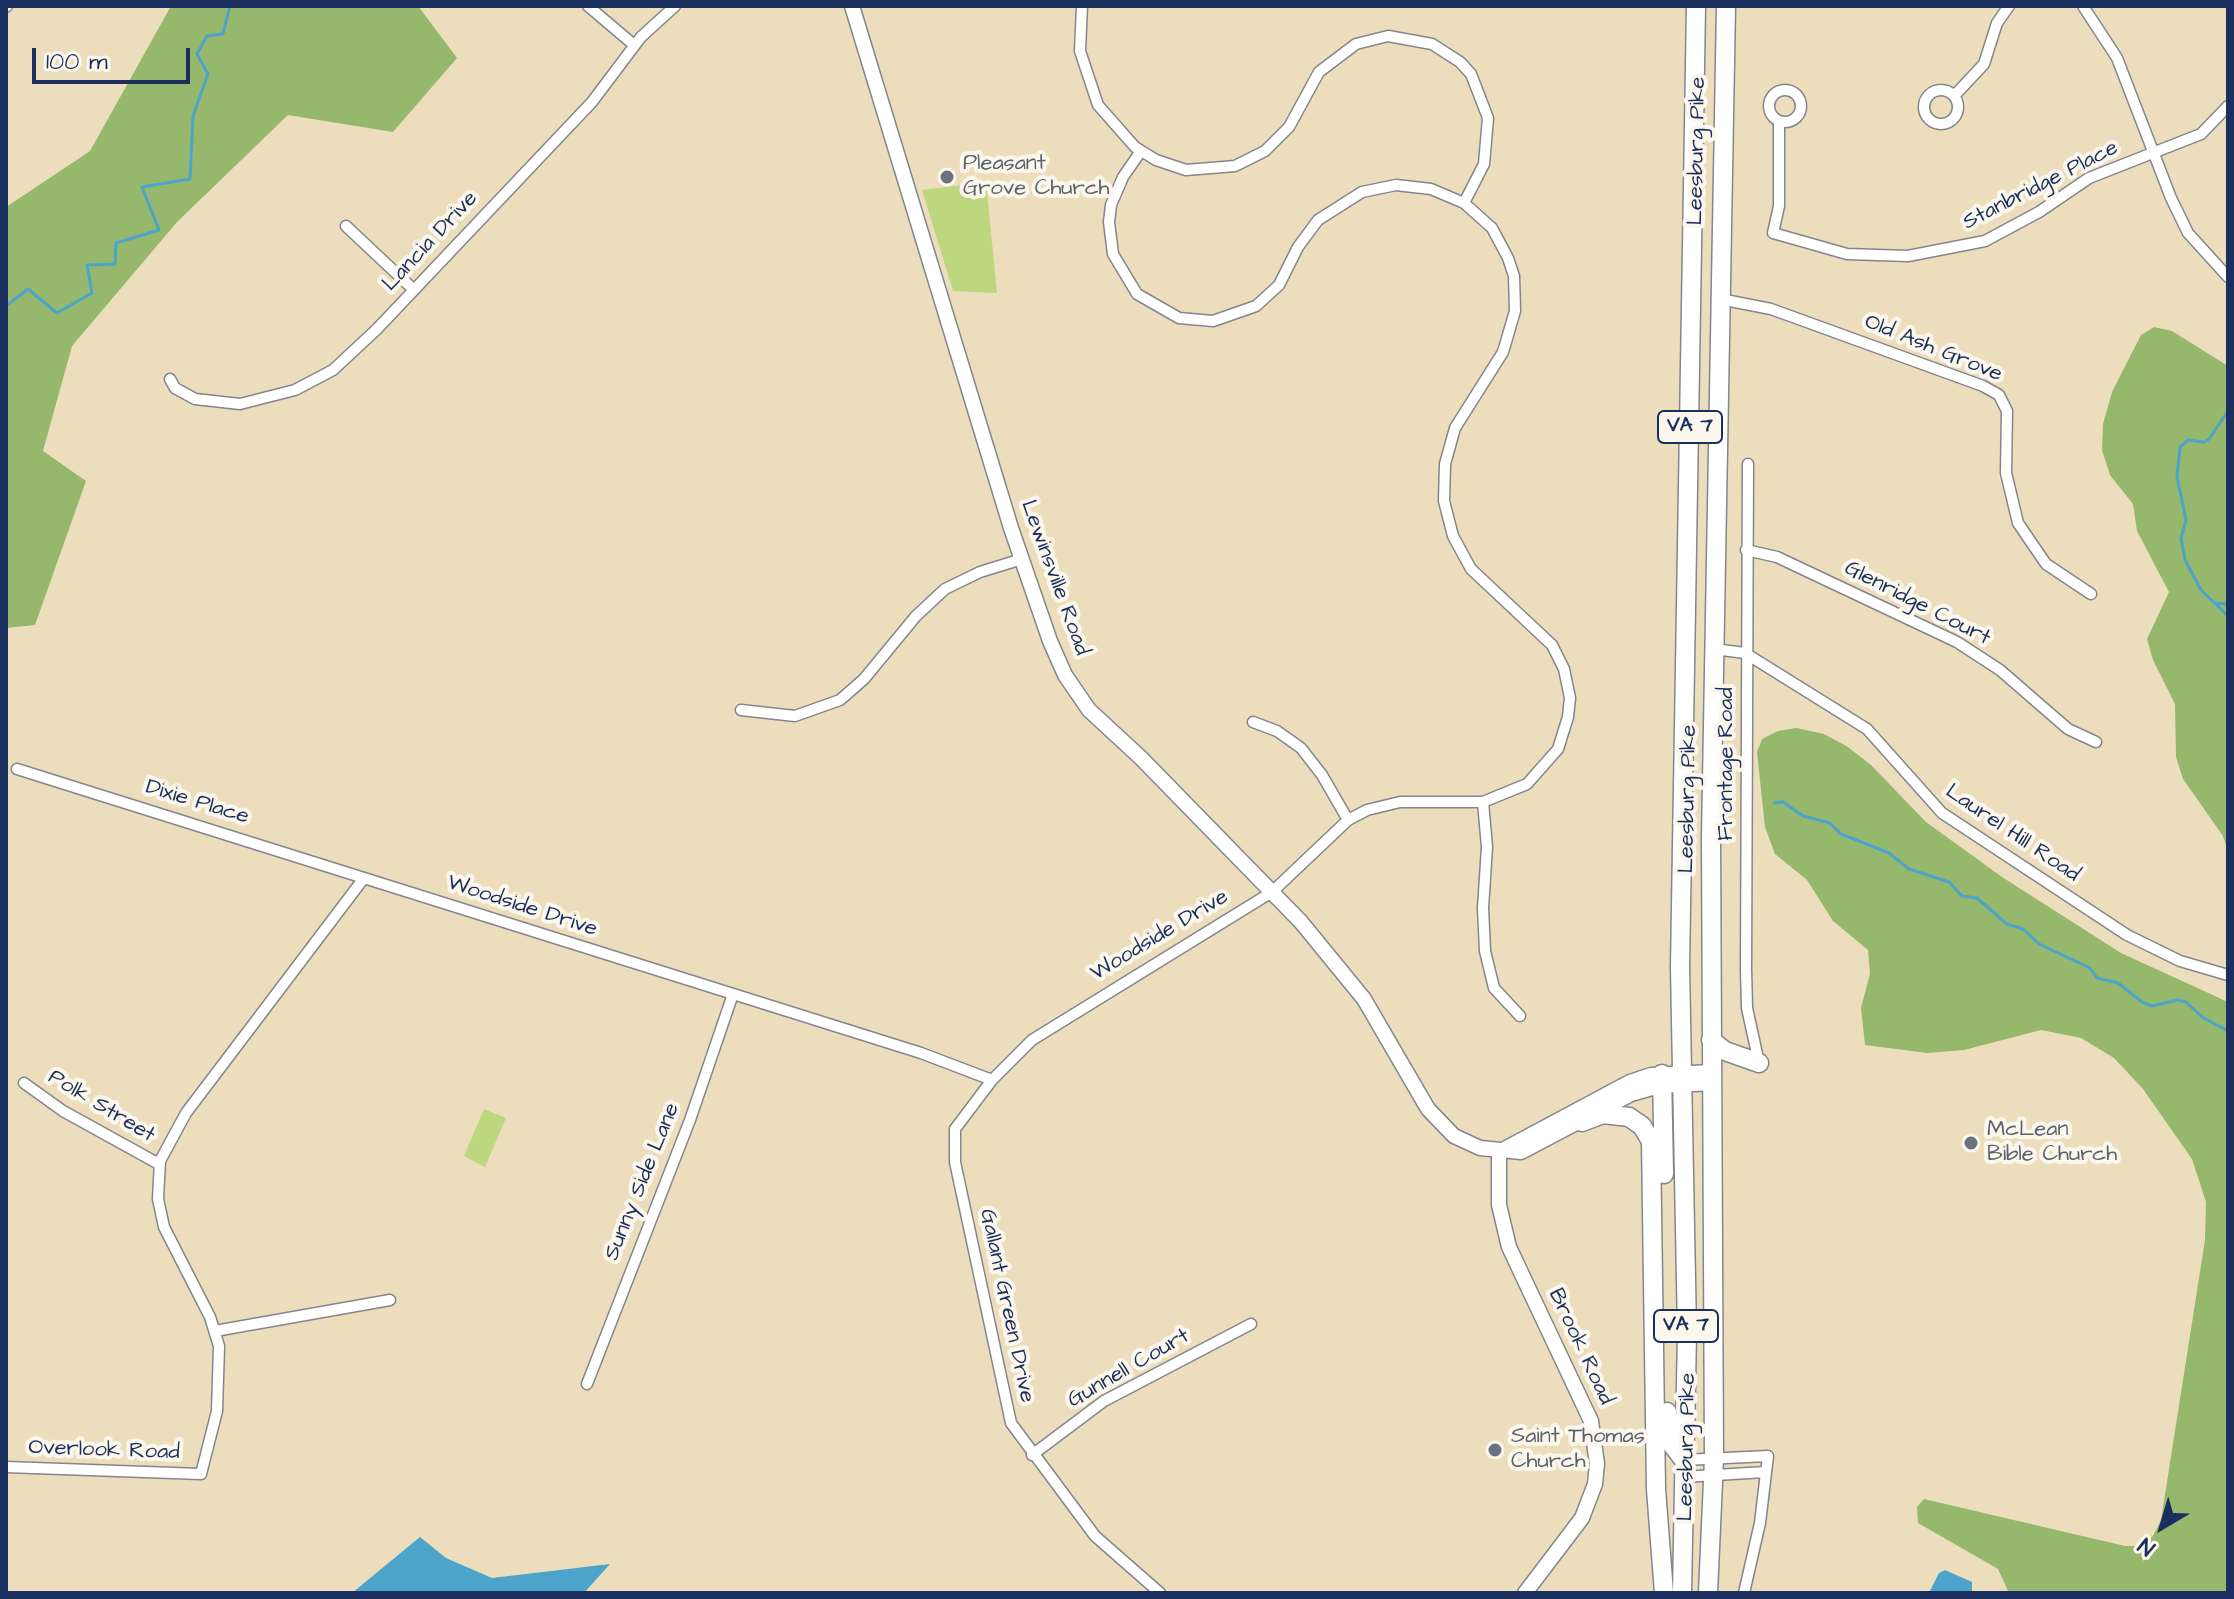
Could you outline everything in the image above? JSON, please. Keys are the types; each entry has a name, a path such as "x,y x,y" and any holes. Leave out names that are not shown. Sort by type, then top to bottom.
{"highway":[{"path":"1682,6 1689,35 1694,98"},
{"name":"Leesburg Pike","path":"1682,1593 1687,1332 1671,1080 1696,6"},
{"name":"Leesburg Pike","path":"1708,1593 1714,1468 1711,1040 1714,649 1726,6"},
{"path":"1711,1040 1725,1051 1759,1063"},
{"path":"1582,1122 1603,1114 1629,1117 1642,1126 1651,1141 1656,1489 1664,1593"}],"main road":[{"name":"Lewinsville Road","path":"852,6 1022,559 1050,641 1076,693 1272,892 1364,999 1436,1120 1465,1142 1515,1154 1538,1146 1631,1094 1671,1080"},
{"name":"Lewinsville Road","path":"1499,1152 1619,1087 1711,1078"},
{"name":"Brook Road","path":"1499,1152 1499,1205 1509,1247 1591,1421 1597,1464 1595,1484 1582,1518 1525,1593"}],"street":[{"path":"588,6 634,45"},
{"name":"Lancia Drive","path":"170,379 184,394 213,402 252,402 295,390 349,357 592,102 634,45 675,6"},
{"path":"1082,6 1080,51 1090,89 1108,120 1141,151 1171,166 1202,171 1235,166 1251,159 1289,127 1310,85 1330,60 1356,44 1402,36 1446,51 1471,74 1485,101 1488,148 1464,203"},
{"path":"1954,96 1984,64 1997,23 2009,6"},
{"path":"2083,6 2117,58 2153,154 2188,233 2228,277"},
{"path":"2153,154 2201,134 2228,106"},
{"name":"Stanbridge Place","path":"1779,122 1779,206 1773,233 1847,254 1908,256 1985,241 2039,212 2089,178 2153,154"},
{"path":"1141,151 1123,177 1111,205 1109,222 1113,254 1127,282 1150,305 1179,318 1198,321 1241,314 1269,296 1288,270 1307,233 1346,199 1380,187 1413,186 1446,194 1464,203 1492,228 1505,250 1514,276 1515,311 1507,344 1465,409 1449,445 1443,483 1448,519 1461,553 1478,577 1552,645 1564,669 1570,698 1564,734 1550,762 1527,784 1483,802 1400,802 1367,810 1348,820 1322,775 1301,748 1277,731 1253,722"},
{"path":"346,226 414,290"},
{"name":"Old Ash Grove","path":"1720,299 1771,309 1983,386 1999,395 2007,411 2006,473 2018,523 2046,564 2091,594"},
{"name":"Frontage Road","path":"1748,464 1745,653 1748,680 1747,1008 1759,1063"},
{"name":"Glenridge Court","path":"1746,550 1777,557 1957,642 2000,670 2068,729 2096,742"},
{"path":"741,710 795,716 840,700 864,679 916,616 945,589 980,572 1022,559"},
{"name":"Laurel Hill Road","path":"1714,649 1745,653 1867,729 1928,801 1949,818 2140,942 2180,961 2228,975"},
{"name":"Dixie Place","path":"17,769 364,878"},
{"path":"1483,802 1487,847 1483,908 1485,951 1494,988 1520,1016"},
{"name":"Woodside Drive","path":"364,878 921,1053 992,1080 1055,1022 1272,892 1348,820"},
{"path":"364,878 165,1145 159,1164 158,1199 164,1227 215,1331 390,1300"},
{"name":"Sunny Side Lane","path":"587,1384 690,1120 733,994"},
{"name":"Gallant Green Drive","path":"992,1080 955,1129 953,1151 1005,1407 1019,1439 1095,1536 1160,1593"},
{"name":"Polk Street","path":"24,1083 63,1111 159,1164"},
{"name":"Gunnell Court","path":"1032,1455 1104,1401 1251,1324"},
{"name":"Overlook Road","path":"6,1467 201,1474 212,1434 220,1382 215,1331"},
{"path":"1683,1468 1714,1468 1768,1456 1760,1523 1744,1593"},
{"path":"1683,1468 1765,1472"}],"green space":[{"path":"171,6 418,6 457,58 393,132 288,115 177,222 72,346 43,451 86,481 35,625 6,628 6,207 90,151"},
{"path":"986,182 997,293 953,291 922,190"},
{"path":"2154,327 2172,331 2228,366 2228,853 2223,836 2183,779 2176,757 2175,704 2153,660 2147,639 2169,592 2137,531 2133,504 2110,475 2102,450 2103,424 2112,392 2141,335"},
{"path":"1796,728 1824,734 1848,747 1871,765 1926,822 2002,877 2121,953 2228,1002 2228,1593 2009,1593 1998,1569 1918,1523 1917,1507 1924,1499 2125,1546 2139,1546 2153,1536 2161,1520 2205,1240 2206,1202 2192,1159 2143,1089 2114,1058 2081,1038 2041,1030 1964,1050 1927,1053 1865,1045 1861,1008 1870,974 1868,950 1833,921 1807,880 1775,854 1765,827 1757,752 1762,739 1778,731"},
{"path":"484,1109 506,1118 485,1167 464,1156"}],"water":[{"path":"420,1537 446,1558 492,1578 610,1564 584,1593 352,1593"},
{"path":"1945,1570 1972,1582 1972,1593 1929,1593 1939,1573"}],"waterway":[{"path":"6,306 28,289 57,313 92,293 87,265 115,264 116,243 159,230 142,187 190,179 193,116 208,74 197,54 207,36 223,34 230,6"},
{"path":"2228,411 2209,439 2204,442 2188,440 2180,447 2177,477 2186,520 2181,538 2185,560 2201,590 2228,616"},
{"path":"2215,603 2228,604"},
{"path":"1774,803 1783,802 1803,816 1830,823 1841,834 1889,853 1909,869 1949,882 1962,896 1977,898 2007,924 2023,929 2039,944 2090,968 2097,978 2118,983 2142,1002 2152,1006 2178,1000 2186,1002 2202,1017 2228,1031"}],"place":[{"name":"Pleasant Grove Church","path":"947,177"},
{"name":"McLean Bible Church","path":"1971,1143"},
{"name":"Saint Thomas Church","path":"1495,1450"}]}
